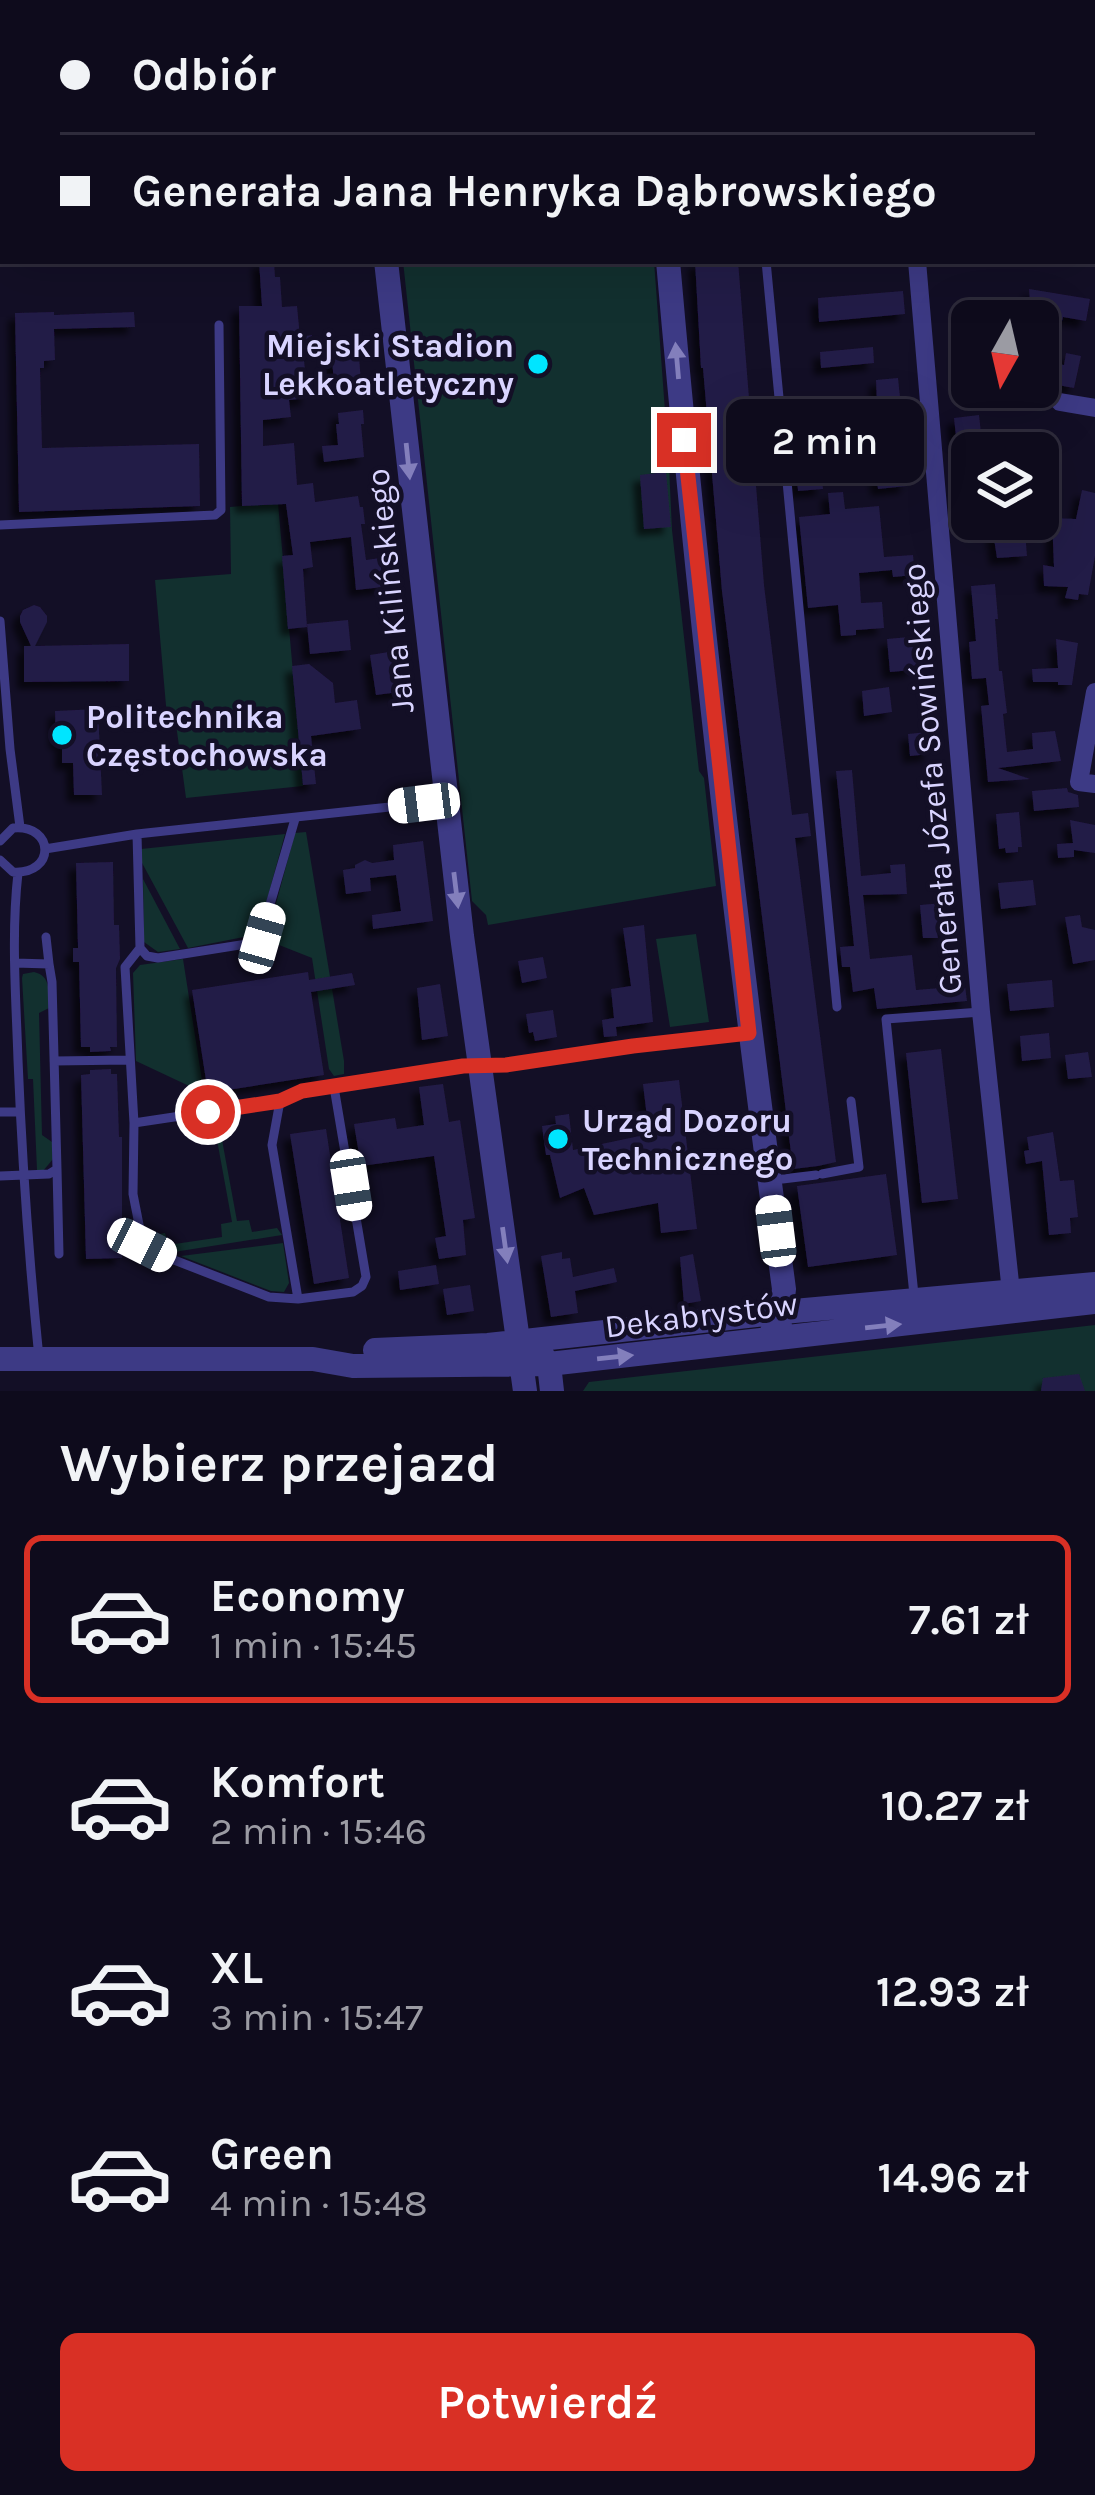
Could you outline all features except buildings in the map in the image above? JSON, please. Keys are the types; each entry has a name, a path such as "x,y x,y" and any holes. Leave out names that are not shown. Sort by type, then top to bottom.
{"street":[{"name":"Jana Kilińskiego","path":"386,264 446,801 525,1391"},
{"path":"668,264 692,530 749,1033 784,1289 780,1322 767,1339"},
{"name":"Generała Józefa Sowińskiego","path":"917,264 981,1012 1011,1292"},
{"path":"1060,401 1095,408"},
{"path":"1087,783 1095,692"},
{"name":"Dekabrystów","path":"0,1359 314,1359 354,1350 444,1348 520,1353 782,1312 1095,1284"},
{"name":"Dekabrystów","path":"549,1364 1095,1302"},
{"path":"520,1353 538,1351 549,1364 552,1391"}],"lane":[{"path":"766,264 837,1007"},
{"path":"0,526 215,515 221,510 219,326"},
{"path":"0,621 20,827"},
{"path":"45,849 136,834 446,801"},
{"path":"136,834 140,948 158,958 259,942 295,819"},
{"path":"0,841 8,831 28,827 40,836 45,849 35,869 18,873 0,860"},
{"path":"18,873 15,963 20,1112 39,1358"},
{"path":"46,937 55,1061 58,1254"},
{"path":"140,948 125,967 133,1194 142,1245 269,1297 298,1299 353,1292 362,1286 366,1277 334,1087"},
{"path":"15,963 49,964"},
{"path":"915,1300 886,1019 981,1012"},
{"path":"134,1123 280,1101 302,1091 479,1065 749,1033"},
{"path":"55,1061 128,1060"},
{"path":"280,1101 272,1145 298,1299"},
{"path":"769,1180 859,1168 851,1101"},
{"path":"0,1112 20,1112"},
{"path":"0,1176 50,1174 57,1169"}],"green space":[{"path":"403,264 654,264 672,530 716,886 488,925 486,915 472,901"},
{"path":"278,503 303,786 186,798 176,724 167,717 155,580 231,574 230,507"},
{"path":"306,832 344,1061 344,1074 334,1076 329,1069 312,958 267,937 295,833"},
{"path":"285,834 254,935 188,948 141,861 141,849"},
{"path":"143,879 180,949 158,952 144,942"},
{"path":"696,934 709,1022 670,1027 656,939"},
{"path":"183,959 204,1093 136,1061 133,973 140,965"},
{"path":"34,972 44,977 49,991 49,1008 39,1013 42,1135 52,1142 53,1159 43,1171 37,1170 22,978"},
{"path":"213,1118 231,1119 233,1127 220,1129 237,1221 249,1220 252,1232 277,1228 282,1235 174,1252 152,1241 154,1235 165,1233 168,1245 222,1237 221,1224 232,1222"},
{"path":"283,1243 289,1283 284,1292 181,1256"},
{"path":"1095,1325 1095,1391 583,1391 589,1382"}],"place":[{"name":"Miejski Stadion Lekkoatletyczny","path":"538,364"},
{"name":"Politechnika Częstochowska","path":"62,735"},
{"name":"Urząd Dozoru Technicznego","path":"558,1139"}],"route":[{"path":"208,1112 280,1101 302,1091 463,1066 506,1065 749,1033 684,440"}]}
